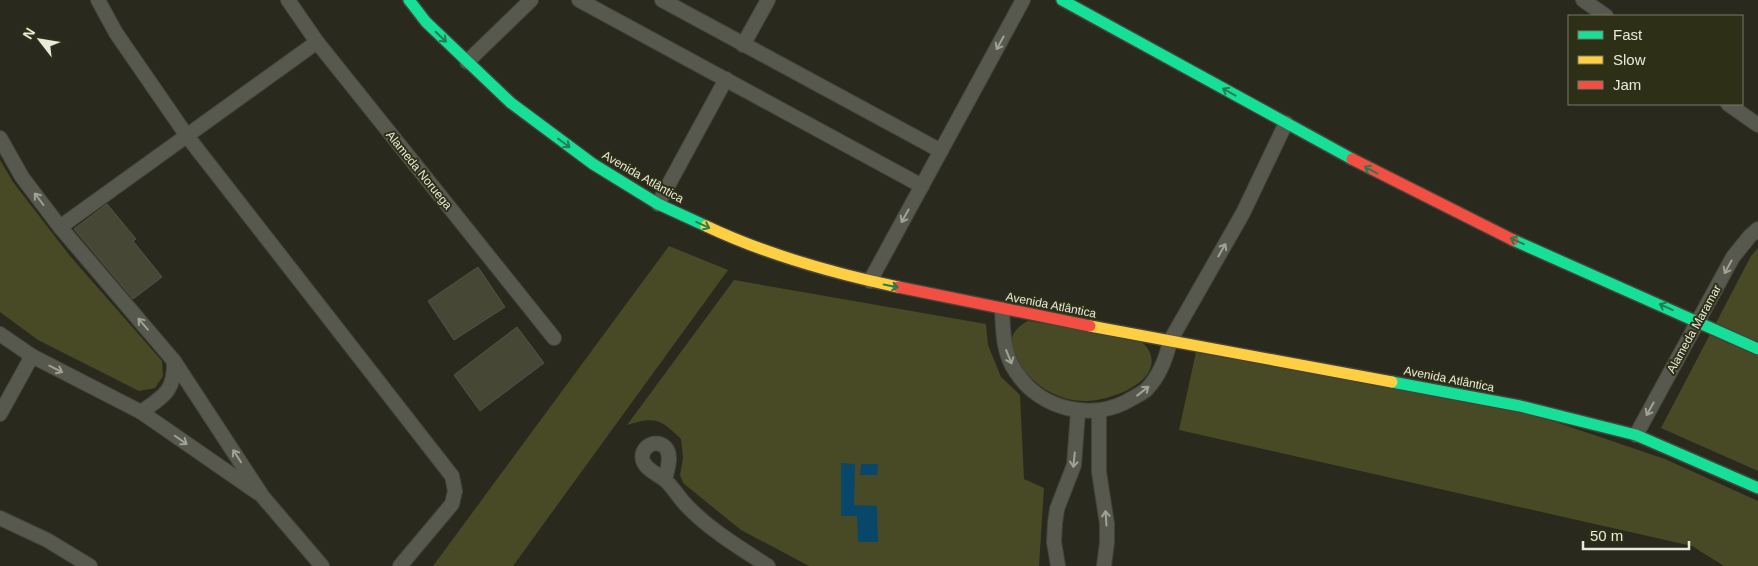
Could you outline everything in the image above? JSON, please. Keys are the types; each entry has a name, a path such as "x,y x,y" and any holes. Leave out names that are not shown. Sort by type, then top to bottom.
{"street":[{"path":"98,0 116,33 187,136 452,476 456,491 452,504 400,566"},
{"name":"Alameda Noruega","path":"288,0 317,42 554,338"},
{"name":"Avenida Atlântica","path":"410,0 426,22 511,103 593,164 658,204 735,240 802,264 870,281 1002,309 1520,406 1636,435 1758,488"},
{"path":"467,62 531,0"},
{"path":"579,0 922,186"},
{"path":"662,0 941,151"},
{"path":"743,45 768,0"},
{"path":"870,281 1023,0"},
{"path":"1062,0 1374,171 1493,231 1758,349"},
{"path":"1583,0 1605,15"},
{"path":"60,227 317,42"},
{"path":"658,204 726,79"},
{"path":"1729,105 1758,125"},
{"path":"1002,309 1006,352 1016,373 1033,392 1053,403 1078,411 1099,411 1124,403 1146,390 1159,375 1170,341 1243,213 1286,123"},
{"path":"0,138 22,177 60,227 174,361 263,497 322,566"},
{"name":"Alameda Maramar","path":"1636,435 1733,257 1758,229"},
{"path":"0,334 32,356 141,412 263,497"},
{"path":"0,414 32,356"},
{"path":"141,412 169,390 175,376 174,361"},
{"path":"1058,566 1054,542 1055,522 1057,509 1074,465 1078,411"},
{"path":"1099,411 1099,472 1107,524 1104,566"},
{"path":"665,480 694,513 724,538 768,566"},
{"path":"0,518 47,540 90,566"}],"green space":[{"path":"0,160 13,182 70,256 162,361 163,376 155,388 139,391 38,340 0,312"},
{"path":"669,246 728,270 513,566 433,566"},
{"path":"1758,248 1758,471 1661,428 1751,256"},
{"path":"734,280 986,324 988,345 1001,377 1020,395 1024,479 1044,488 1039,566 809,566 741,530 683,483 680,475 683,458 681,439 663,423 657,421 651,420 627,425"},
{"path":"1028,321 1137,338 1148,349 1152,360 1149,371 1142,380 1132,387 1107,398 1085,401 1073,400 1051,393 1032,380 1018,361 1011,346 1014,333"},
{"path":"1196,352 1535,415 1665,459 1758,501 1758,566 1724,566 1692,546 1179,430"}],"water":[{"path":"841,463 855,464 854,505 877,506 878,542 858,542 857,516 841,516"},
{"path":"861,464 878,464 877,475 860,475"}],"building":[{"path":"107,204 136,239 133,241 162,277 133,299 74,229"},
{"path":"478,267 505,307 454,340 428,301"},
{"path":"517,327 544,363 480,411 454,375"}],"traffic: fast":[{"path":"409,0 426,22 511,103 593,164 658,204 706,226"},
{"path":"1062,0 1352,159"},
{"path":"1513,240 1758,349"},
{"path":"1392,382 1520,406 1636,435 1758,488"}],"traffic: slow":[{"path":"706,226 752,246 800,262 898,287"},
{"path":"1090,326 1392,382"}],"traffic: jam":[{"path":"1352,159 1513,240"},
{"path":"898,287 1090,326"}]}
